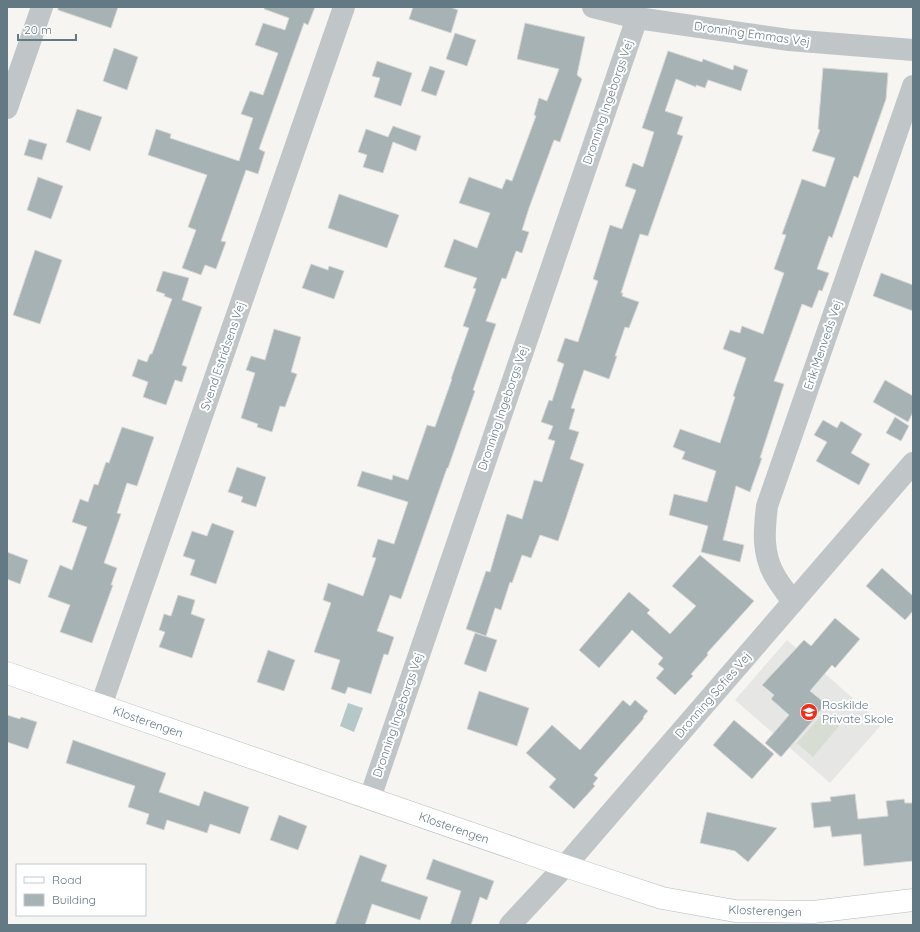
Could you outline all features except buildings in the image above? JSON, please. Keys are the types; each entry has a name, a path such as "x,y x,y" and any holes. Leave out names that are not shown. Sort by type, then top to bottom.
{"street":[{"path":"7,108 42,7"},
{"name":"Svend Estridsens Vej","path":"101,706 344,7"},
{"name":"Dronning Emmas Vej","path":"593,7 637,18 789,40 913,50"},
{"name":"Dronning Ingeborgs Vej","path":"370,798 637,18"},
{"name":"Erik Menveds Vej","path":"793,602 775,576 764,547 764,526 767,506 913,86"},
{"name":"Dronning Sofies Vej","path":"510,925 565,866 913,462"},
{"name":"Klosterengen","path":"7,673 565,866 662,898 735,911 813,912 913,900"}],"shaded area":[{"name":"Roskilde Private Skole","path":"787,640 882,724 830,783 735,700"},
{"path":"348,703 363,708 354,732 340,726"},
{"path":"823,713 839,726 813,757 797,743"}],"place":[{"name":"Roskilde Private Skole","path":"809,712"}]}
